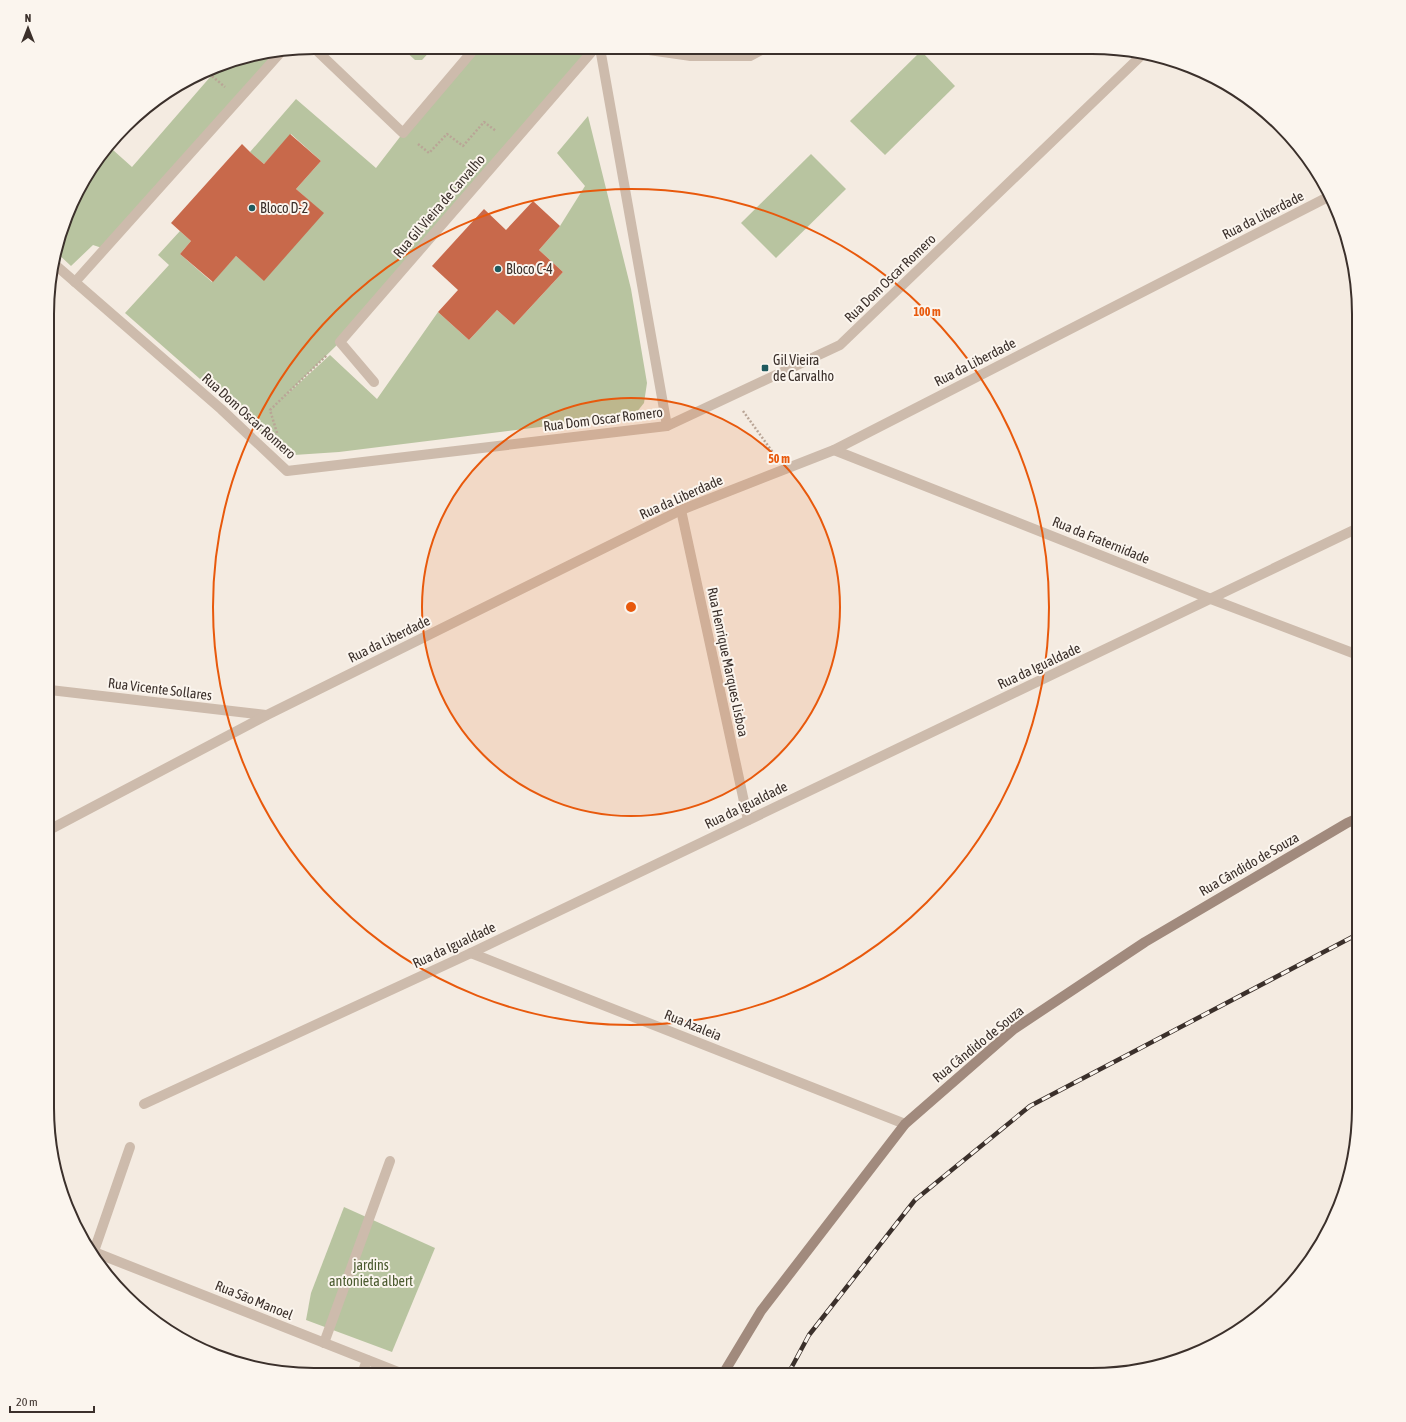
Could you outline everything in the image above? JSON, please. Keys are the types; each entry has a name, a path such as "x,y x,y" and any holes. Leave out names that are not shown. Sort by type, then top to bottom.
{"street":[{"path":"319,54 403,133 471,54"},
{"name":"Rua Gil Vieira de Carvalho","path":"340,342 590,54"},
{"path":"601,54 667,426"},
{"path":"720,54 750,56 754,54"},
{"path":"75,282 277,57"},
{"name":"Rua Dom Oscar Romero","path":"58,267 221,410 287,471 667,426 840,345 1139,58"},
{"name":"Rua da Liberdade","path":"54,827 267,715 681,510 834,450 1325,199"},
{"path":"340,342 374,382"},
{"name":"Rua da Fraternidade","path":"834,450 1211,599 1352,653"},
{"name":"Rua Henrique Marques Lisboa","path":"681,510 748,820"},
{"name":"Rua da Igualdade","path":"144,1104 471,953 1352,531"},
{"name":"Rua Vicente Sollares","path":"54,690 267,715"},
{"name":"Rua Cândido de Souza","path":"727,1368 761,1311 904,1124 1014,1029 1145,942 1352,821"},
{"name":"Rua Azaleia","path":"471,953 904,1124"},
{"path":"95,1249 130,1147"},
{"path":"324,1343 390,1161"},
{"name":"Rua São Manoel","path":"100,1255 388,1368"},
{"path":"364,1368 367,1360"}],"path":[{"path":"403,133 429,153 447,134 464,146 484,122 512,143"},
{"path":"278,437 270,410 340,342"},
{"path":"743,410 785,469"}],"green space":[{"path":"409,54 428,54 422,60 415,60"},
{"path":"470,54 590,54 340,342 284,397 330,355 377,399 438,312 469,340 497,310 514,325 563,272 539,250 560,226 585,186 557,153 588,116 631,289 647,383 644,403 636,413 628,416 339,452 294,455 282,451 125,313 169,265 158,255 180,231 191,241 180,254 212,282 236,256 264,280 323,213 296,189 321,161 291,134 264,164 250,152 296,99 376,168 403,133"},
{"path":"918,54 924,54 955,86 885,155 850,121"},
{"path":"277,57 105,249 93,245 71,266 61,256 63,246 74,214 98,169 113,150 132,167 211,76 246,63"},
{"path":"811,154 846,189 776,258 741,223"},
{"name":"jardins antonieta albert","path":"344,1207 435,1248 392,1352 306,1320 311,1293"}],"building":[{"name":"Bloco D-2","path":"290,134 321,161 296,189 324,213 264,281 236,256 213,282 180,254 191,241 171,223 242,144 264,164"},
{"name":"Bloco C-4","path":"533,201 560,226 539,250 563,272 514,325 497,310 469,340 438,312 458,290 432,266 484,209 506,230"}],"railway":[{"path":"791,1368 809,1335 915,1200 1030,1106 1352,937"}],"place":[{"name":"Bloco D-2","path":"252,208"},
{"name":"Bloco C-4","path":"498,269"},
{"name":"Gil Vieira de Carvalho","path":"765,368"}]}
